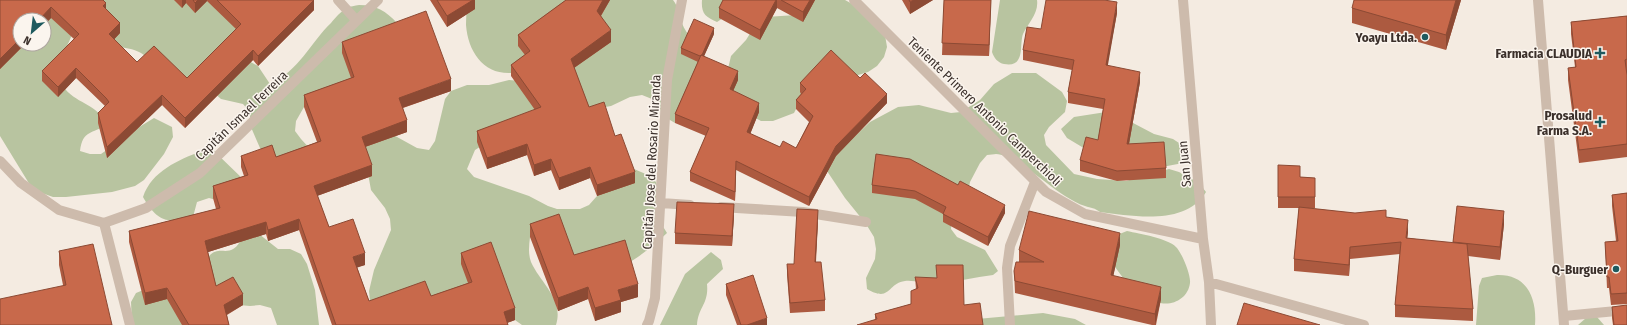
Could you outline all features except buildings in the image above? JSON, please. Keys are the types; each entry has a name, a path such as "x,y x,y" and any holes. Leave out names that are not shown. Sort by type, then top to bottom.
{"street":[{"path":"338,0 356,20"},
{"name":"Capitán Ismael Ferreira","path":"104,223 146,208 200,173 378,0"},
{"name":"Capitán Jose del Rosario Miranda","path":"646,325 649,321 655,298 667,80 682,0"},
{"name":"Teniente Primero Antonio Camperchioli","path":"854,0 1046,192 1085,214 1204,239"},
{"name":"San Juan","path":"1183,0 1209,282 1211,325"},
{"path":"1538,0 1564,320 1627,310"},
{"path":"0,161 21,183 59,210 104,223 130,325"},
{"path":"1010,325 1007,268 1010,246 1035,182"},
{"path":"661,203 803,212 866,222"},
{"path":"1209,282 1364,325"}],"green space":[{"path":"76,0 76,19 72,34 56,66 62,84 68,92 97,111 107,124 89,133 83,139 80,151 90,154 101,154 154,118 172,127 173,137 164,154 144,180 135,186 112,192 66,197 53,197 39,192 30,185 0,136 0,60 12,51 52,52 52,15"},
{"path":"87,0 221,0 255,30 207,79 165,79 149,60 136,50 109,45"},
{"path":"467,0 673,0 676,4 686,32 703,52 683,115 675,123 665,117 652,99 642,95 630,97 611,106 589,108 527,58 512,73 502,73 493,70 479,60 470,44 466,25"},
{"path":"702,0 735,0 726,16 717,22 705,14 702,8"},
{"path":"806,0 845,0 874,16 883,23 887,47 884,57 877,66 868,72 858,75 847,75 796,109 794,113 773,121 761,121 738,106 727,73 731,56 746,40 757,22 766,17 796,15"},
{"path":"1000,0 1037,0 1035,14 1023,34 1020,55 1016,63 1000,63 992,52"},
{"path":"359,5 376,8 389,15 397,23 351,80 312,99 304,107 296,121 295,131 324,164 274,167 260,148 250,125 250,112 243,104 221,99 213,92 249,61 258,66 270,84 289,72 297,64 340,13 348,7"},
{"path":"1012,73 1036,73 1062,92 1067,101 1065,112 1049,127 1044,135 1046,145 1074,174 1097,179 1126,181 1169,169 1179,172 1199,183 1206,192 1197,203 1186,210 1172,214 1143,216 1100,212 1065,196 1022,165 1004,156 996,154 987,155 980,163 970,182 968,192 952,219 951,229 957,237 985,250 998,271 993,275 938,284 913,281 899,282 885,293 881,294 867,289 866,278 875,259 876,249 874,237 827,171 831,142 854,137 870,122 898,107 919,105 951,113 961,112 980,100 994,84"},
{"path":"509,80 520,81 543,108 475,150 467,169 474,177 529,196 557,209 580,209 589,205 627,166 648,175 656,182 659,193 662,225 667,233 639,256 623,266 607,272 530,237 530,259 535,270 554,299 558,316 556,325 522,325 515,320 435,298 370,301 369,291 374,270 391,230 390,219 385,208 371,190 361,135 388,132 417,148 429,150 435,141 445,99 451,91 467,85 489,85"},
{"path":"1106,112 1116,114 1154,134 1173,139 1182,145 1188,154 1183,163 1162,167 1087,150 1067,138 1061,129 1074,117"},
{"path":"202,151 214,151 245,181 259,234 278,249 290,249 301,254 307,264 315,290 319,325 277,325 271,308 260,305 239,305 186,325 132,325 131,302 136,293 205,265 209,256 213,252 226,251 234,248 239,244 243,236 220,201 209,198 197,202 193,217 171,220 164,219 157,215 150,208 143,197 147,188 159,173 184,158"},
{"path":"1127,231 1160,239 1176,247 1186,264 1190,279 1186,294 1182,298 1172,303 1160,303 1136,291 1124,280 1107,259 1117,235"},
{"path":"711,252 721,260 723,269 707,284 705,301 699,314 697,325 660,325 685,274"},
{"path":"1497,275 1507,276 1523,283 1532,297 1535,325 1476,325 1479,286 1482,278"},
{"path":"1043,313 1075,319 1086,325 945,325 977,319"},
{"path":"1597,317 1604,325 1578,325 1586,318"}],"place":[{"name":"Yoayu Ltda.","path":"1425,37"},
{"name":"Farmacia CLAUDIA","path":"1600,53"},
{"name":"Prosalud Farma S.A.","path":"1600,122"},
{"name":"Q-Burguer","path":"1616,269"}]}
